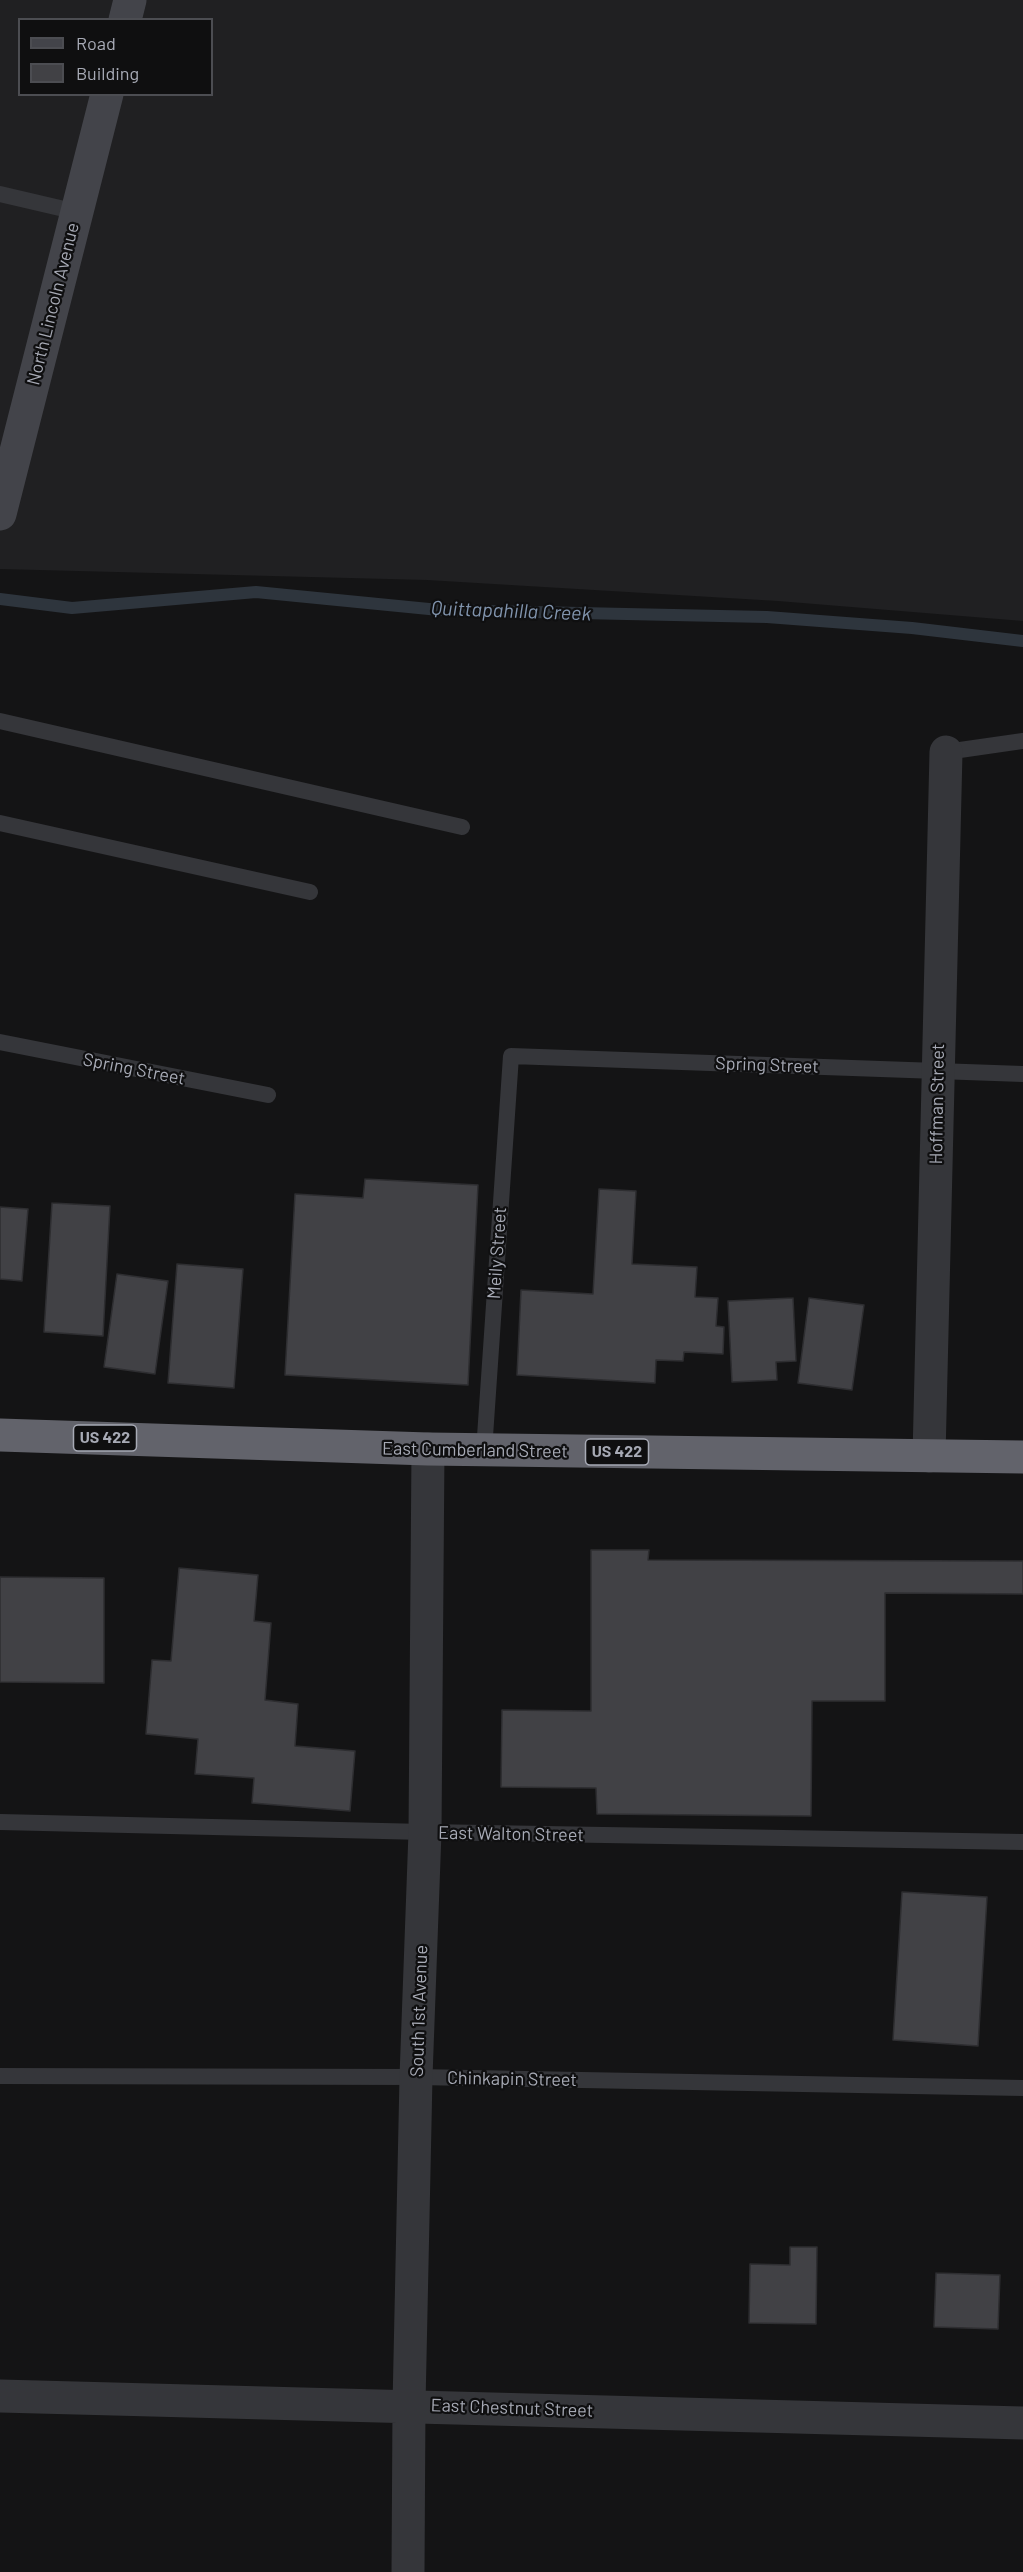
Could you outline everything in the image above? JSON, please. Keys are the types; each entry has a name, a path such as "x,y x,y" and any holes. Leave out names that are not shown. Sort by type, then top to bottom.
{"highway":[{"name":"East Cumberland Street","path":"0,1435 428,1449 1023,1457"}],"main road":[{"path":"126,18 130,0"},
{"name":"North Lincoln Avenue","path":"0,514 106,96"}],"street":[{"name":"Hoffman Street","path":"929,1456 946,752"},
{"name":"South 1st Avenue","path":"408,2572 416,2077 425,1832 428,1449"},
{"name":"East Chestnut Street","path":"0,2396 1023,2423"}],"lane":[{"path":"0,194 77,212"},
{"path":"0,721 462,827"},
{"path":"946,752 1023,741"},
{"path":"0,823 310,892"},
{"name":"Spring Street","path":"0,1042 268,1095"},
{"name":"Spring Street","path":"511,1056 1023,1074"},
{"name":"Meily Street","path":"484,1450 511,1056"},
{"name":"East Walton Street","path":"0,1822 1023,1842"},
{"name":"Chinkapin Street","path":"0,2076 416,2077 1023,2088"}],"shaded area":[{"path":"0,0 1023,0 1023,621 778,601 427,580 0,569"}],"building":[{"path":"365,1179 478,1185 468,1385 285,1375 295,1194 363,1198"},
{"path":"599,1189 636,1191 632,1264 697,1267 695,1297 718,1298 716,1326 724,1327 723,1354 684,1352 683,1361 656,1360 655,1383 517,1375 521,1290 593,1294"},
{"path":"52,1203 110,1206 103,1336 44,1332"},
{"path":"0,1207 28,1209 22,1281 0,1279"},
{"path":"177,1264 243,1269 234,1388 168,1383"},
{"path":"117,1274 168,1281 155,1374 104,1367"},
{"path":"793,1298 796,1361 776,1362 777,1380 732,1382 728,1301"},
{"path":"809,1298 864,1305 852,1390 798,1383"},
{"path":"591,1550 649,1550 648,1560 1023,1561 1023,1594 885,1593 885,1701 812,1701 811,1816 597,1814 596,1788 501,1787 502,1710 591,1711"},
{"path":"179,1568 258,1575 254,1621 271,1623 265,1700 298,1704 295,1746 355,1751 350,1811 252,1803 254,1778 195,1774 198,1739 146,1734 152,1660 171,1661"},
{"path":"0,1577 104,1578 104,1683 0,1682"},
{"path":"902,1892 987,1897 978,2046 893,2040"},
{"path":"790,2247 817,2247 816,2324 749,2323 750,2264 790,2265"},
{"path":"936,2273 1000,2275 998,2329 934,2327"}],"waterway":[{"name":"Quittapahilla Creek","path":"0,599 72,608 256,592 439,610 767,617 912,628 1023,641"}]}
